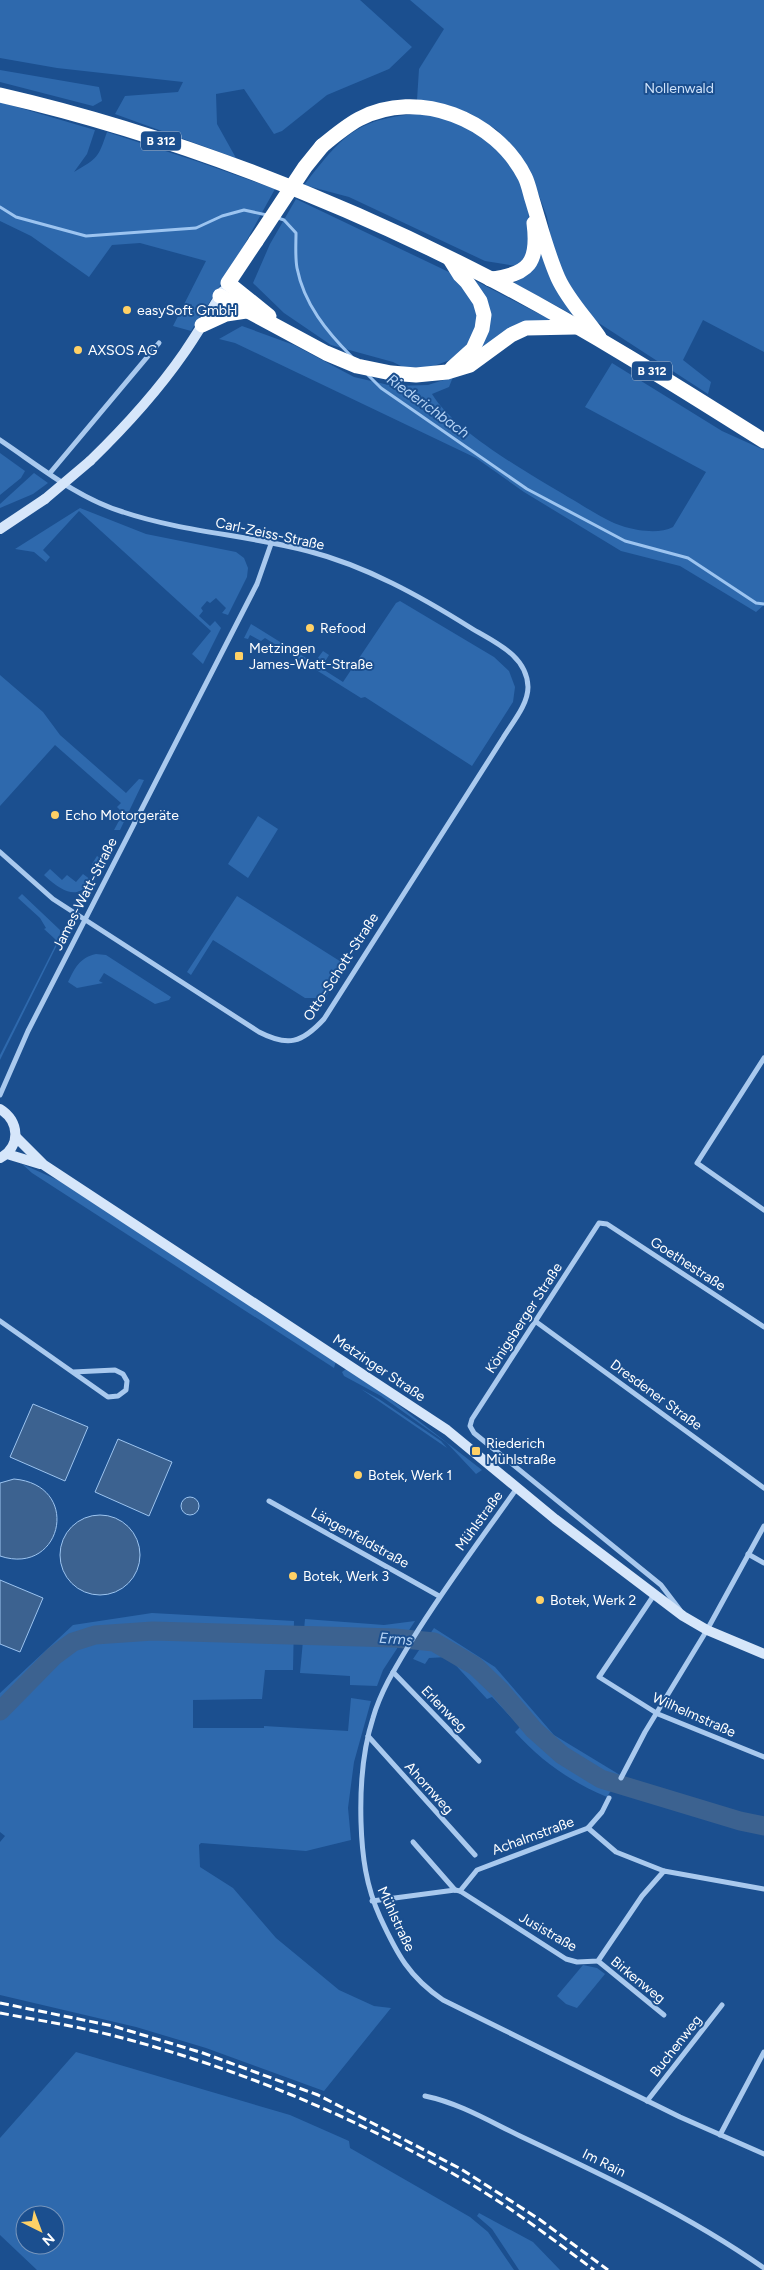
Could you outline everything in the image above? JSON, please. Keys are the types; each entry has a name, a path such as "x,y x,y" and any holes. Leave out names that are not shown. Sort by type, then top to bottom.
{"highway":[{"name":"B 312","path":"0,95 52,107 167,143 319,199 490,279 603,342 764,441"},
{"path":"224,290 305,167 322,146 361,118 390,110 416,107 446,111 468,120 492,135 511,156 526,178 557,276 569,298 603,342"},
{"path":"490,279 517,275 529,265 535,253 536,237 532,197"},
{"path":"447,372 473,350 482,329 484,314 480,301 468,282 460,276 450,259"},
{"path":"224,290 246,311 281,327"},
{"path":"224,290 281,327 326,353 358,366 391,373 447,372 470,365 511,335 526,328 576,327"},
{"path":"202,325 226,314 246,311"}],"street":[{"path":"0,529 45,499 90,461 128,423 162,382 224,290"},
{"path":"50,474 159,343"},
{"name":"Carl-Zeiss-Straße","path":"0,440 87,498 122,512 169,525 324,556 400,586 450,614 510,652 524,672"},
{"name":"James-Watt-Straße","path":"0,1095 13,1062 84,920 257,584 271,544"},
{"name":"Otto-Schott-Straße","path":"0,852 52,899 259,1032 283,1041 296,1040 306,1036 324,1019 526,700 528,687 524,672"},
{"path":"764,1058 697,1163 764,1210"},
{"path":"0,1109 12,1120 16,1137 13,1146 3,1156"},
{"name":"Metzinger Straße","path":"16,1137 44,1165 447,1430 517,1488 683,1616 707,1630 764,1654"},
{"name":"Metzinger Straße","path":"3,1156 44,1165"},
{"name":"Königsberger Straße","path":"470,1426 480,1406 599,1223"},
{"name":"Goethestraße","path":"599,1223 607,1224 764,1327"},
{"path":"0,1321 108,1397 118,1396 126,1390 127,1381 123,1374 115,1370 73,1372"},
{"name":"Dresdener Straße","path":"535,1321 764,1488"},
{"name":"Metzinger Straße","path":"470,1426 474,1433 661,1585 683,1616"},
{"name":"Mühlstraße","path":"517,1488 440,1596 380,1696 368,1736 360,1793 365,1875 372,1901 407,1969 424,1988 442,2000 720,2135 764,2154"},
{"name":"Längenfeldstraße","path":"269,1500 440,1596"},
{"path":"621,1778 645,1732 658,1714 707,1630 764,1526"},
{"path":"748,1554 764,1563"},
{"name":"Wilhelmstraße","path":"654,1595 599,1677 658,1714 764,1757"},
{"name":"Erlenweg","path":"393,1672 479,1762"},
{"name":"Ahornweg","path":"368,1736 475,1855"},
{"name":"Achalmstraße","path":"457,1890 477,1870 588,1828 602,1812 610,1798"},
{"path":"588,1828 616,1852 664,1871 764,1889"},
{"name":"Jusistraße","path":"413,1842 457,1890 566,1959 576,1962 598,1961"},
{"path":"598,1961 642,1896 664,1871"},
{"path":"372,1901 457,1890"},
{"name":"Birkenweg","path":"598,1961 664,2016"},
{"name":"Buchenweg","path":"647,2100 722,2005"},
{"path":"720,2135 764,2052"},
{"name":"Im Rain","path":"425,2096 456,2105 615,2181 716,2237 764,2268"}],"green space":[{"path":"0,0 360,0 412,47 389,69 327,95 282,131 274,134 244,89 216,94 217,124 236,158 115,114 125,96 178,92 183,82 57,68 0,58"},
{"name":"Nollenwald","path":"410,0 764,0 764,352 703,320 683,360 711,382 708,394 588,316 555,259 547,217 531,174 517,152 497,130 471,114 448,105 417,100 419,69 444,29"},
{"path":"0,70 99,87 102,101 93,106 0,82"},
{"path":"0,102 95,130 87,154 74,172 96,157 107,132 275,189 232,267 191,331 173,326 206,261 140,243 112,245 89,277 31,236 0,221"},
{"path":"417,114 447,119 465,126 491,143 512,168 520,182 528,212 528,249 521,262 516,266 485,261 349,197 304,185 339,143 363,126 396,117"},
{"path":"296,199 453,274 477,302 478,330 461,356 428,368 403,367 393,362 331,345 284,313 253,283 270,244"},
{"path":"542,241 577,317 514,283 527,275 537,262"},
{"path":"472,279 549,319 547,322 478,355 481,344"},
{"path":"242,326 294,345 354,377 393,386 428,385 453,377 449,387 432,394 457,423 494,451 610,521 643,531 662,531 673,527 706,472 585,407 612,363 722,431 764,450 764,605 756,612 680,566 621,551 524,492 476,458 235,343 219,339"},
{"path":"0,453 25,471 21,478 0,495"},
{"path":"34,473 48,483 33,494 0,508 0,504"},
{"path":"80,508 146,534 236,552 244,558 248,568 247,577 228,615 222,613 226,608 216,598 210,603 207,601 201,608 203,611 199,616 210,626 215,621 221,628 203,664 192,654 211,631 79,511 43,550 50,557 46,562 34,552 15,549"},
{"path":"400,601 494,657 509,671 515,687 513,702 472,766 365,697 361,698 265,638 261,641 250,635 248,639 244,638 251,624 314,663 323,651 329,655 321,668 343,682 396,603"},
{"path":"0,675 43,712 60,735 126,793 139,779 144,780 120,830 114,830 121,817 121,811 117,807 121,803 55,745 0,806"},
{"path":"258,816 278,829 248,878 228,864"},
{"path":"97,856 103,860 97,872 91,881 85,888 79,892 64,890 44,875 50,869 62,880 67,875 76,882 83,874 91,880 97,869 92,864"},
{"path":"22,894 60,930 60,939 0,1060 0,1055 56,944 55,939 44,929 46,928 40,918 18,898"},
{"path":"237,896 346,965 325,998 305,998 213,940 191,975 187,972"},
{"path":"96,954 106,955 171,997 169,1000 155,1004 104,973 99,981 103,983 77,988 68,982 75,968 85,958"},
{"path":"22,1164 60,1181 336,1361 334,1368 32,1173"},
{"path":"346,1369 383,1393 482,1470 476,1474 447,1443 381,1396 344,1376 342,1372"},
{"path":"361,1389 441,1441 447,1448"},
{"path":"152,1613 294,1621 293,1670 265,1670 262,1699 193,1700 193,1728 264,1728 264,1726 348,1731 351,1698 371,1701 354,1762 348,1808 351,1840 306,1851 201,1843 199,1845 200,1867 233,1888 276,1938 339,1990 374,2006 391,2008 324,2091 206,2048 136,2027 0,1995 0,1842 5,1836 0,1832 0,1693 73,1625"},
{"path":"305,1619 384,1625 415,1621 383,1670 377,1686 350,1685 350,1676 300,1673"},
{"path":"434,1628 495,1667 554,1735 620,1775 607,1797 581,1785 557,1770 535,1752 515,1732 520,1727 492,1697 487,1699 448,1657 429,1658 425,1664 413,1659"},
{"path":"583,1965 597,1968 605,1974 577,2008 566,2004 557,1996"},
{"path":"76,2052 290,2115 349,2141 350,2148 470,2217 488,2232 514,2270 37,2270 21,2255 65,2255 65,2205 15,2205 15,2249 0,2235 0,2138"},
{"path":"479,2213 533,2242 560,2270 519,2270 492,2229 477,2216"}],"shaded area":[{"path":"33,1404 88,1427 65,1481 10,1457"},
{"path":"118,1439 172,1462 149,1516 95,1492"},
{"path":"14,1479 36,1485 50,1497 56,1512 56,1528 50,1542 38,1554 21,1559 0,1556 0,1483"},
{"path":"186,1497 194,1497 199,1502 197,1513 186,1515 181,1510 181,1502"},
{"path":"92,1515 108,1515 129,1526 140,1547 140,1563 129,1584 108,1595 92,1595 78,1589 66,1577 60,1563 60,1547 66,1533 78,1521"},
{"path":"0,1580 43,1598 20,1652 0,1644"}],"waterway":[{"name":"Riederichbach","path":"0,207 16,217 86,236 196,228 222,216 244,210 267,215"},
{"name":"Riederichbach","path":"278,218 284,220 296,233 297,268 305,294 325,327 352,357"},
{"name":"Riederichbach","path":"368,375 381,388 527,489 625,541 688,558 756,603 764,604"},
{"name":"Erms","path":"0,1711 54,1656 73,1642 95,1635 153,1631 395,1638 434,1642 475,1666 500,1690 534,1730 562,1755 601,1779 740,1821 764,1826"}],"railway":[{"path":"0,2003 113,2026 203,2053 318,2095 461,2169 539,2219 608,2270"},
{"path":"0,2013 70,2026 156,2047 245,2077 332,2112 416,2153 475,2186 594,2270"}],"place":[{"name":"easySoft GmbH","path":"127,310"},
{"name":"AXSOS AG","path":"78,350"},
{"name":"Refood","path":"310,628"},
{"name":"Metzingen James-Watt-Straße","path":"239,656"},
{"name":"Echo Motorgeräte","path":"55,815"},
{"name":"Riederich Mühlstraße","path":"476,1451"},
{"name":"Botek, Werk 1","path":"358,1475"},
{"name":"Botek, Werk 3","path":"293,1576"},
{"name":"Botek, Werk 2","path":"540,1600"}]}
